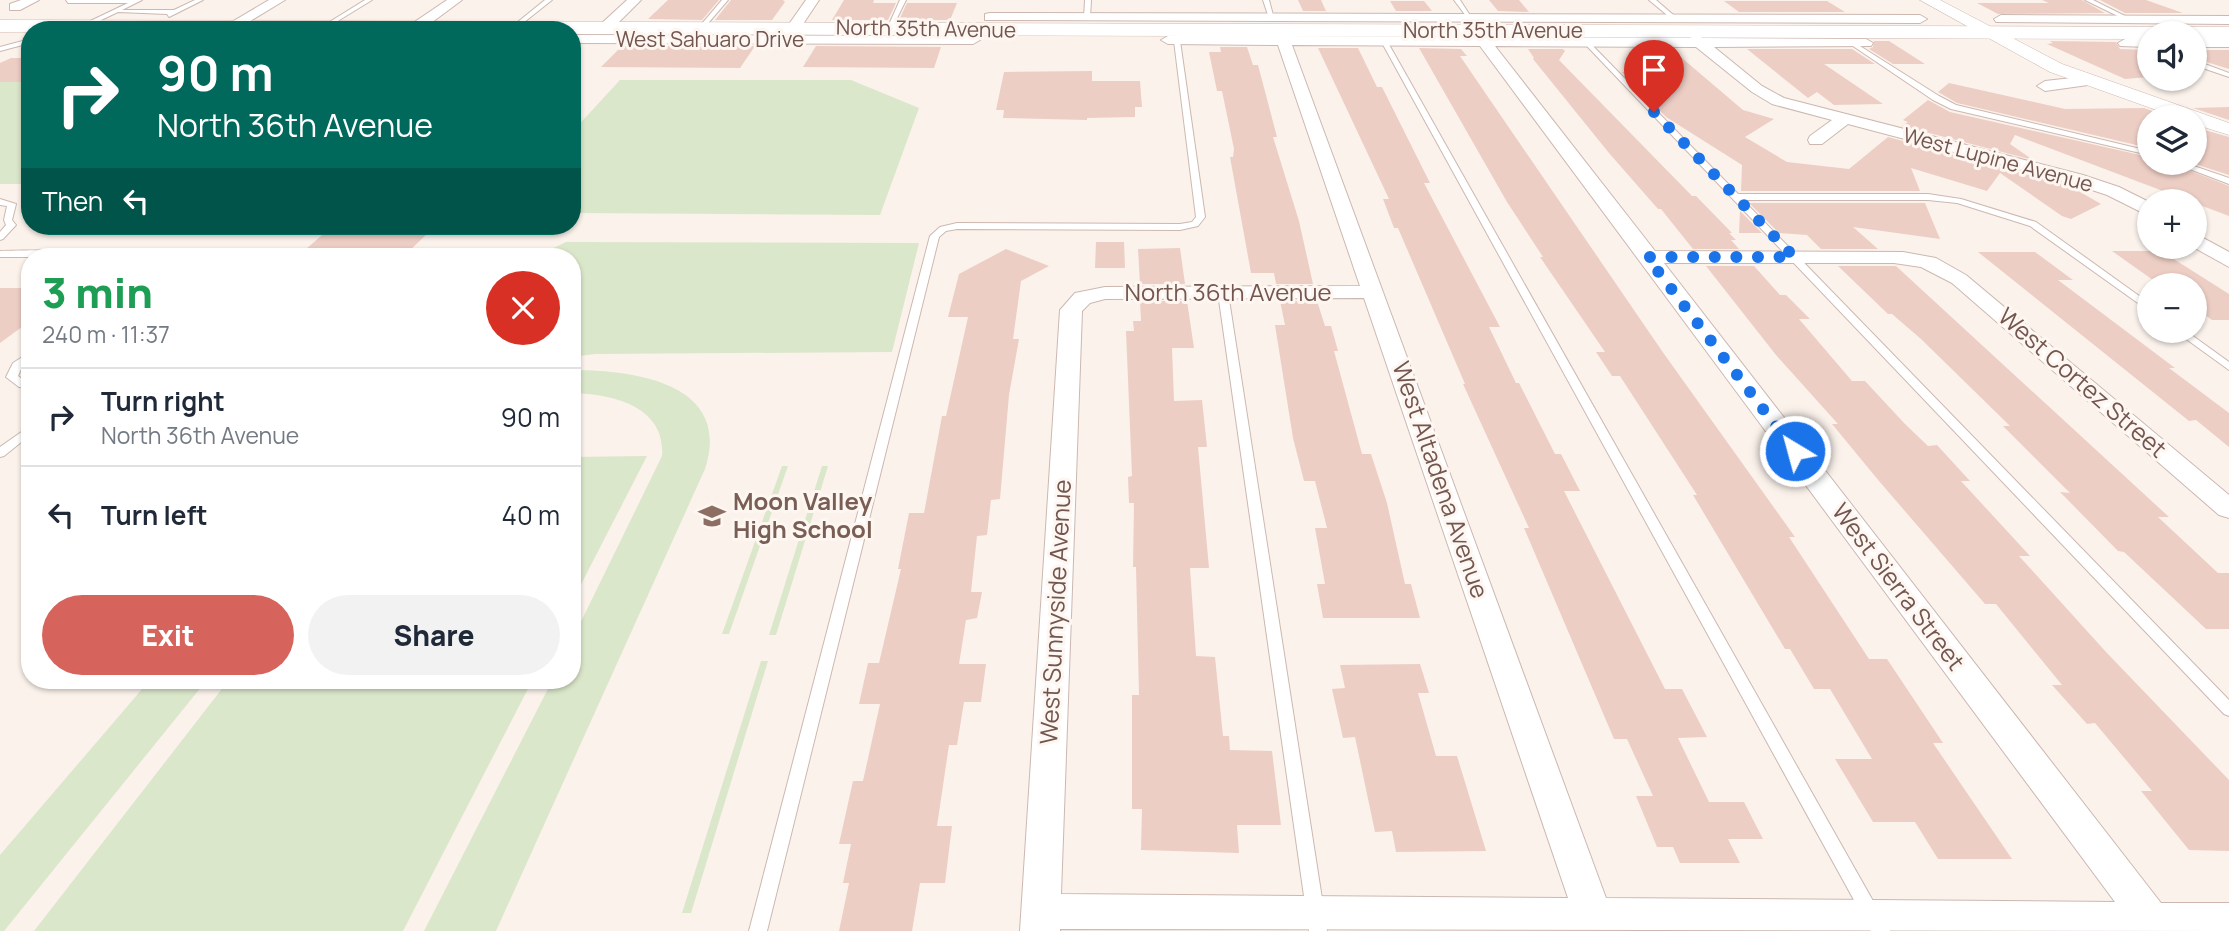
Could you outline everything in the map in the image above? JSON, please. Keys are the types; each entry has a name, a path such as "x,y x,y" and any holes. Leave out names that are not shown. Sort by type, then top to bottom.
{"main road":[{"path":"7,22 70,1"},
{"name":"North 35th Avenue","path":"581,26 702,27 753,34 794,27 1586,31 1993,26 2229,33"}],"street":[{"path":"7,22 33,0"},
{"path":"241,21 279,0"},
{"path":"425,21 456,0"},
{"path":"607,26 635,0"},
{"path":"794,27 813,0"},
{"path":"984,29 995,0"},
{"path":"1177,0 1179,18"},
{"path":"1355,0 1365,19"},
{"path":"1561,0 1586,31"},
{"path":"1928,0 1993,26 2036,58 2090,81 2159,105"},
{"path":"2204,5 2229,18"},
{"name":"North 35th Avenue","path":"984,29 1087,18 1179,18 1384,41 1478,30 1586,31"},
{"name":"North 35th Avenue","path":"1993,26 2229,18"},
{"name":"North 35th Avenue","path":"1172,41 1365,19 1478,30 1586,31"},
{"name":"North 35th Avenue","path":"1687,28 1920,19"},
{"name":"North 35th Avenue","path":"1687,28 1859,43"},
{"name":"West Lupine Avenue","path":"1687,28 1765,95 1793,107 2077,179 2113,191 2137,204"},
{"name":"West Sahuaro Drive","path":"581,39 984,29"},
{"name":"West Altadena Avenue","path":"1279,30 1596,923"},
{"name":"West Sierra Street","path":"1478,30 1647,257 2156,926"},
{"path":"2125,43 2137,44"},
{"path":"2207,43 2229,43"},
{"path":"2045,86 2090,81"},
{"path":"1816,140 1843,120"},
{"path":"2207,121 2229,129"},
{"path":"2207,247 2229,261"},
{"path":"1647,257 1794,257"},
{"name":"West Cortez Street","path":"1794,257 1894,257 1931,262 1959,279 2229,509"},
{"name":"North 36th Avenue","path":"1083,298 1118,293 1374,292"},
{"name":"West Sunnyside Avenue","path":"1040,921 1070,316 1075,304 1083,298"},
{"path":"1040,921 2156,926 2229,921"}],"lane":[{"path":"158,21 200,0"},
{"path":"334,21 369,0"},
{"path":"522,21 549,0"},
{"path":"702,27 725,0"},
{"path":"889,29 903,0"},
{"path":"1087,18 1088,0"},
{"path":"1266,0 1279,30"},
{"path":"1457,0 1478,30"},
{"path":"1652,0 1687,28"},
{"path":"1664,0 1687,28"},
{"path":"2088,0 2130,20"},
{"path":"70,1 138,1"},
{"path":"95,21 138,1"},
{"path":"114,12 176,12"},
{"path":"1586,31 1737,197 2229,710"},
{"path":"758,931 935,236 943,229 957,226 1180,227 1199,221 1201,217 1172,41"},
{"path":"1384,41 1878,925"},
{"path":"0,49 21,43"},
{"path":"1859,43 1940,101 1954,107 2137,150"},
{"path":"2207,67 2229,75"},
{"path":"2207,173 2229,181"},
{"path":"1737,197 1928,197 1958,201 2033,225 2137,299"},
{"path":"0,202 12,204 12,210 8,220 11,225 0,237"},
{"path":"0,254 21,254"},
{"path":"1223,293 1317,922"},
{"path":"2196,343 2229,367"},
{"path":"21,362 12,377 21,384"},
{"path":"0,453 21,436"}],"green space":[{"path":"620,80 851,80 919,108 880,215 581,213 581,122"},
{"path":"0,82 21,82 21,184 0,184"},
{"path":"566,242 919,243 892,352 581,356 581,248 554,248"},
{"path":"581,370 623,373 672,387 692,400 705,417 710,440 705,469 496,931 424,931 548,689 581,689 581,622 662,456 661,439 646,414 619,400 581,394"},
{"path":"647,456 581,584 581,457"},
{"path":"782,466 788,466 729,634 722,634"},
{"path":"822,466 828,466 776,635 769,635"},
{"path":"761,661 768,661 691,913 682,913"},
{"path":"142,689 200,689 4,931 0,931 0,855"},
{"path":"222,689 528,689 403,931 34,931"}],"building":[{"path":"668,0 719,0 702,20 648,19"},
{"path":"731,0 785,2 772,20 715,20"},
{"path":"844,0 896,3 888,20 832,20"},
{"path":"1298,0 1321,0 1326,11 1303,11"},
{"path":"1489,0 1519,0 1529,12 1498,11"},
{"path":"2042,0 2082,0 2105,13 1998,14 1977,3 2049,3"},
{"path":"2100,0 2146,0 2183,13 2125,13"},
{"path":"1390,1 1424,1 1432,11 1396,11"},
{"path":"1724,1 1827,1 1845,12 1739,12"},
{"path":"907,3 957,3 950,20 899,20"},
{"path":"1874,41 1889,41 1925,64 1893,64 1869,49 1873,47"},
{"path":"2050,41 2116,42 2120,49 2137,50 2137,78 2125,79 2047,44 2053,43"},
{"path":"622,46 755,46 740,68 601,67"},
{"path":"816,46 941,47 934,68 803,67"},
{"path":"1220,47 1247,47 1253,65 1258,65 1277,137 1273,137 1299,221 1313,284 1276,284 1274,273 1251,273 1230,157 1233,157 1234,149 1222,91 1217,91 1209,52 1221,52"},
{"path":"1318,48 1358,48 1377,87 1382,87 1430,183 1424,183 1500,327 1489,327 1516,383 1519,383 1555,454 1561,454 1580,491 1564,491 1665,689 1682,689 1707,737 1678,738 1709,802 1744,802 1763,839 1728,839 1740,863 1680,863 1673,847 1657,847 1636,796 1653,796 1627,739 1614,739 1524,528 1529,528 1463,384 1398,228 1394,228 1383,199 1389,199"},
{"path":"1419,48 1461,49 1467,56 1460,56 1662,351 1795,537 1789,537 1869,659 1887,659 1943,743 1933,743 2012,859 1938,859 1915,822 1873,822 1835,759 1872,759 1830,689 1814,689 1790,649 1785,649 1693,495 1697,495 1620,376 1612,376 1596,352 1605,352 1540,257 1543,257 1507,202"},
{"path":"1528,49 1563,49 1565,51 1559,60 1692,196 1696,196 1732,233 1729,233 1736,240 1731,240 1739,249 1693,249 1661,209 1658,209 1609,153 1533,59"},
{"path":"1747,49 1852,49 1875,64 1824,64 1883,104 1834,105 1817,92 1808,98"},
{"path":"2207,50 2229,50 2229,69 2207,62"},
{"path":"1639,53 1676,53 1743,110 1774,119 1745,137 1787,162 1849,169 1888,137 2070,186 2101,204 2071,219 2062,216 2000,173 1987,191 1911,168 1920,191 1741,191 1742,165 1666,117 1622,72 1659,72"},
{"path":"11,58 21,58 21,82 0,82 0,63"},
{"path":"1092,71 1092,81 1140,81 1142,107 1135,107 1135,117 1087,120 1003,118 1004,110 996,110 1004,72"},
{"path":"1949,83 2065,109 2137,108 2137,145 1957,103 1938,92"},
{"path":"1928,100 1950,112 2137,154 2137,175 2201,175 2229,186 2229,216 2207,208 2207,189 2158,189 2015,135 2010,144 2033,160 1902,126 1908,122 1903,120"},
{"path":"2229,107 2229,120 2207,113 2207,108"},
{"path":"2207,131 2229,137 2229,175 2207,168"},
{"path":"1749,203 1925,203 1940,239 1853,227 1878,249 1821,249 1807,235 1779,233"},
{"path":"1740,211 1762,233 1739,233"},
{"path":"322,235 426,235 412,248 307,248"},
{"path":"1096,242 1124,242 1125,268 1095,268"},
{"path":"1180,248 1185,284 1140,284 1138,249"},
{"path":"1006,249 1049,266 1021,281 1013,339 1019,339 1009,395 1000,499 991,500 987,535 977,536 971,592 982,592 977,618 966,620 959,664 986,664 981,702 964,702 957,745 949,745 937,826 952,826 945,883 920,883 912,931 839,931 849,883 843,883 851,844 839,844 853,781 863,781 880,704 859,704 868,663 879,663 901,569 898,569 909,513 924,513 942,416 946,416 968,317 948,317 959,274"},
{"path":"2112,251 2137,251 2137,259 2174,259 2196,273 2143,273"},
{"path":"1978,252 2035,252 2073,280 2058,280 2137,339 2137,343 2142,343 2175,368 2169,368 2229,413 2229,447 2196,420 2189,421"},
{"path":"1706,266 1754,266 1780,295 1786,295 1810,319 1799,319 1852,381 1865,381 1928,446 1937,445 1970,481 1961,481 2030,556 2019,556 2106,652 2229,780 2229,851 2189,850 2141,791 2152,791 2095,723 2087,724 2052,685 2062,685 1996,604 1985,604 1879,481 1832,424 1838,424 1776,355"},
{"path":"1838,266 1896,266 2169,517 2158,517 2218,573 2229,573 2229,629 2206,629 2124,552 2118,551 2060,492 2070,493 2003,426 2010,426 1921,339 1892,314 1888,314"},
{"path":"2207,280 2229,294 2229,320 2212,320 2207,316"},
{"path":"0,288 21,288 21,328 0,343"},
{"path":"1140,301 1187,301 1194,348 1172,348 1174,401 1202,400 1207,447 1198,447 1209,568 1190,568 1196,656 1215,657 1223,736 1229,736 1230,750 1272,751 1281,825 1237,825 1239,853 1141,850 1142,809 1132,809 1132,695 1139,695 1136,567 1133,567 1134,503 1129,503 1128,477 1132,476 1126,331 1134,331 1133,321 1141,321"},
{"path":"1280,301 1317,301 1325,326 1331,326 1338,351 1334,351 1362,454 1371,454 1387,503 1405,584 1411,584 1420,618 1323,618 1317,584 1325,584 1315,528 1327,528 1315,481 1304,481 1293,438 1275,325 1285,325"},
{"path":"1420,664 1429,693 1418,693 1436,756 1457,756 1486,851 1396,852 1392,831 1375,832 1355,737 1343,738 1332,689 1345,688 1340,665"}],"place":[{"name":"Moon Valley High School","path":"712,516"}],"route":[{"path":"1654,112 1794,257 1647,257 1795,451"}]}
